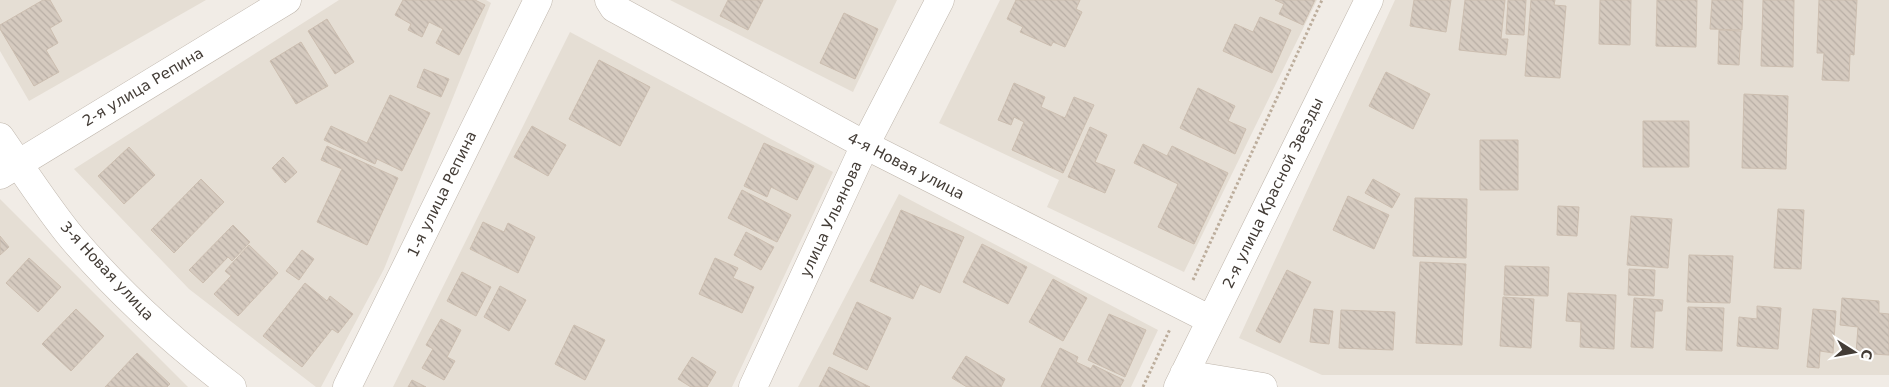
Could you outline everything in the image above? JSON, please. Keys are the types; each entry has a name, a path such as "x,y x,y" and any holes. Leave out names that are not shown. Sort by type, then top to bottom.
{"street":[{"name":"2-я улица Репина","path":"9,169 287,0"},
{"name":"1-я улица Репина","path":"347,387 538,0"},
{"name":"4-я Новая улица","path":"609,0 614,8 865,145 1211,320"},
{"name":"улица Ульянова","path":"753,387 865,145 940,0"},
{"name":"2-я улица Красной Звезды","path":"1181,381 1369,0"},
{"name":"3-я Новая улица","path":"0,137 9,169 131,302 189,354 232,387"},
{"path":"1181,381 1263,387"}],"path":[{"path":"1143,387 1322,0"}],"shaded area":[{"path":"0,0 206,0 29,101 0,51"},
{"path":"339,0 486,0 491,3 384,269 321,387 316,387 189,289 74,169"},
{"path":"670,0 897,0 853,92"},
{"path":"1000,0 1317,0 1184,272 1047,207 1059,180 939,123"},
{"path":"1395,0 1889,0 1889,375 1322,375 1239,338"},
{"path":"570,32 833,172 732,387 393,387"},
{"path":"899,194 1158,330 1131,387 798,387"},
{"path":"0,199 188,387 0,387"}],"building":[{"path":"43,0 50,0 62,21 50,28 58,43 46,50 59,72 34,86 0,29 0,25"},
{"path":"403,0 475,0 485,5 459,55 436,43 443,29 429,22 422,37 408,30 411,24 395,15"},
{"path":"728,0 763,0 748,30 720,16"},
{"path":"1016,0 1080,0 1076,9 1082,12 1065,47 1053,42 1051,46 1020,32 1023,27 1007,19"},
{"path":"1275,0 1315,0 1303,25 1279,14 1284,4"},
{"path":"1414,0 1451,0 1446,32 1410,26"},
{"path":"1465,0 1505,0 1501,39 1508,39 1506,55 1459,50"},
{"path":"1508,0 1526,0 1524,35 1506,34"},
{"path":"1531,0 1555,0 1554,5 1566,6 1560,78 1525,76"},
{"path":"1600,0 1631,0 1630,45 1599,44"},
{"path":"1657,0 1697,0 1696,47 1656,46"},
{"path":"1712,0 1743,0 1742,30 1710,29"},
{"path":"1763,0 1794,0 1793,67 1761,66"},
{"path":"1819,0 1857,0 1854,55 1850,54 1849,81 1822,80 1824,53 1817,53"},
{"path":"844,13 878,29 855,79 820,63"},
{"path":"1260,17 1291,30 1272,73 1223,51 1235,24 1253,32"},
{"path":"327,19 354,62 335,74 308,31"},
{"path":"1719,30 1741,31 1739,65 1718,64"},
{"path":"301,42 328,86 296,104 270,61"},
{"path":"599,60 650,87 620,146 569,119"},
{"path":"424,69 449,79 441,97 417,87"},
{"path":"1386,72 1430,94 1413,129 1369,106"},
{"path":"1014,83 1045,97 1041,107 1065,118 1074,97 1094,105 1063,173 1012,150 1024,122 1014,117 1011,125 998,120"},
{"path":"1198,88 1235,106 1228,121 1246,129 1235,154 1180,128"},
{"path":"1744,94 1788,96 1786,169 1742,168"},
{"path":"390,95 430,113 402,171 377,159 375,164 324,140 331,126 367,143"},
{"path":"1643,121 1689,121 1689,167 1643,167"},
{"path":"532,126 566,145 548,176 514,157"},
{"path":"1090,127 1107,135 1095,162 1115,170 1105,193 1068,177"},
{"path":"1480,140 1518,140 1518,190 1480,190"},
{"path":"764,143 814,166 797,200 771,187 767,197 744,186"},
{"path":"1143,144 1167,156 1172,146 1228,173 1194,244 1158,227 1178,184 1134,163"},
{"path":"327,146 398,178 367,245 317,222 342,169 321,160"},
{"path":"129,147 155,175 124,204 98,176"},
{"path":"283,157 297,172 285,183 272,168"},
{"path":"201,179 224,202 174,253 151,230"},
{"path":"1373,179 1400,194 1392,208 1365,193"},
{"path":"742,190 791,215 777,242 728,218"},
{"path":"1348,196 1389,215 1374,249 1333,230"},
{"path":"1415,198 1467,199 1466,258 1413,256"},
{"path":"1558,206 1579,207 1577,236 1557,235"},
{"path":"1778,209 1804,210 1801,269 1774,268"},
{"path":"901,210 964,237 940,293 920,284 913,299 870,281"},
{"path":"1631,216 1672,219 1668,268 1627,265"},
{"path":"483,222 504,232 508,223 535,237 518,273 470,249"},
{"path":"233,225 250,242 232,261 228,257 203,283 189,270"},
{"path":"746,232 774,247 761,270 734,255"},
{"path":"0,236 9,247 0,255"},
{"path":"982,244 1027,267 1008,304 963,282"},
{"path":"249,245 278,273 238,316 214,294 231,276 225,271"},
{"path":"302,250 314,259 299,280 286,271"},
{"path":"1689,255 1733,256 1730,303 1687,302"},
{"path":"29,258 61,287 38,312 6,283"},
{"path":"715,258 738,268 733,278 754,287 742,313 699,294"},
{"path":"1420,262 1466,264 1462,345 1416,343"},
{"path":"1505,266 1549,267 1548,296 1504,295"},
{"path":"1629,269 1655,270 1654,296 1628,295"},
{"path":"1287,270 1311,282 1280,343 1256,331"},
{"path":"462,272 491,287 476,316 447,301"},
{"path":"1053,279 1087,298 1063,341 1029,322"},
{"path":"305,283 327,301 330,296 353,314 338,333 332,329 302,367 263,336"},
{"path":"500,286 526,300 509,331 484,317"},
{"path":"1568,293 1616,295 1614,349 1580,347 1581,322 1566,321"},
{"path":"1503,297 1534,299 1531,348 1500,346"},
{"path":"1634,298 1663,300 1662,311 1655,311 1653,348 1631,347"},
{"path":"1842,298 1879,301 1879,313 1889,314 1889,355 1856,353 1858,327 1840,325"},
{"path":"857,302 891,318 867,370 833,354"},
{"path":"1757,306 1781,308 1778,349 1737,346 1739,317 1757,319"},
{"path":"1688,307 1724,308 1722,351 1686,350"},
{"path":"76,309 104,336 71,371 42,344"},
{"path":"1314,309 1333,311 1329,344 1310,342"},
{"path":"1813,309 1836,311 1833,353 1820,351 1819,368 1807,367"},
{"path":"1341,310 1395,312 1393,350 1339,348"},
{"path":"1109,314 1146,330 1125,377 1088,360"},
{"path":"441,319 461,330 447,357 455,361 444,380 422,368 433,349 426,345"},
{"path":"574,325 605,340 585,380 555,364"},
{"path":"1060,348 1078,357 1076,362 1091,369 1093,365 1124,380 1120,387 1041,387"},
{"path":"137,353 170,384 167,387 105,387"},
{"path":"966,356 1005,379 1001,387 967,387 952,378"},
{"path":"692,357 716,372 707,387 691,387 678,379"},
{"path":"829,367 870,387 819,387"},
{"path":"412,380 426,387 408,387"}]}
